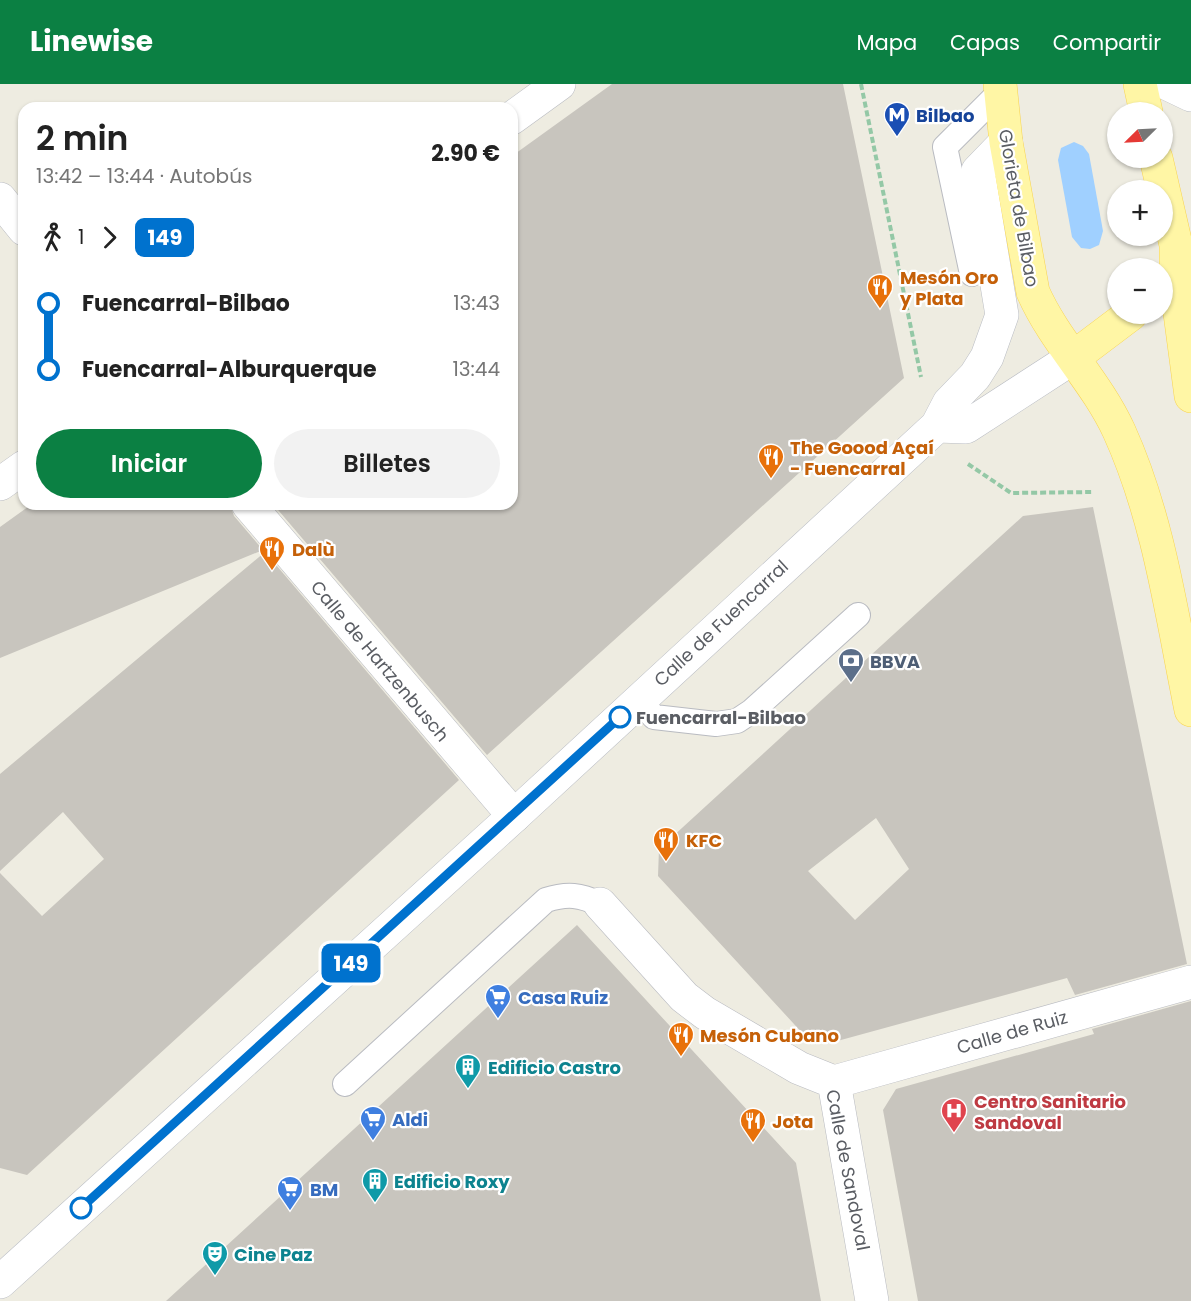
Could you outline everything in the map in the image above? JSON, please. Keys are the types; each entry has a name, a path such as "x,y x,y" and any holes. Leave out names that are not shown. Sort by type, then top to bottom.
{"main road":[{"path":"1140,84 1144,102"},
{"name":"Glorieta de Bilbao","path":"1000,89 1005,142 1033,292 1042,313 1074,357 1119,431 1150,510 1191,710"},
{"path":"1158,168 1176,245 1176,282 1191,396"},
{"path":"1074,357 1118,324"}],"street":[{"path":"518,114 559,84"},
{"name":"Calle de Fuencarral","path":"0,1282 513,816 937,426 949,403 975,376 987,357 1002,315 978,171 1005,142"},
{"path":"0,200 18,222"},
{"path":"937,426 966,427 1074,357"},
{"path":"0,484 18,471"},
{"name":"Calle de Hartzenbusch","path":"253,510 513,816"},
{"name":"Calle de Sandoval","path":"600,904 684,997 705,1013 799,1068 834,1082 872,1301"},
{"name":"Calle de Ruiz","path":"834,1082 1191,982"}],"lane":[{"path":"972,274 945,147 1000,89"},
{"path":"639,700 654,717 716,724 737,721 752,711 858,615"},
{"path":"345,1084 546,900 561,895 578,894 600,904"}],"path":[{"path":"861,84 922,383"},
{"path":"937,426 972,469 1011,493 1094,492"}],"water":[{"path":"1074,142 1083,146 1089,154 1103,231 1099,245 1090,249 1081,248 1072,237 1058,160 1061,148"}],"building":[{"path":"612,84 843,84 904,378 487,755 278,510 518,510 518,152"},
{"path":"1093,507 1187,964 1075,995 1067,978 830,1043 805,1036 658,876 659,849 1023,516","holes":["876,818 909,869 855,920 808,871"]},
{"path":"24,510 232,510 234,516 263,550 0,658 0,527"},
{"path":"265,552 459,780 27,1175 0,1168 0,873 42,916 104,859 63,812 0,871 0,774"},
{"path":"577,925 796,1163 821,1301 166,1301"},
{"path":"1191,1001 1191,1301 918,1301 883,1110 896,1089 1094,1034 1092,1029"}],"bus line":[{"name":"149","path":"81,1208 620,717"}],"place":[{"name":"Bilbao","path":"897,138"},
{"name":"Mesón Oro y Plata","path":"880,310"},
{"name":"The Goood Açaí - Fuencarral","path":"771,480"},
{"name":"Dalù","path":"272,572"},
{"name":"BBVA","path":"851,684"},
{"name":"Fuencarral-Bilbao","path":"620,717"},
{"name":"KFC","path":"666,863"},
{"name":"Casa Ruiz","path":"498,1020"},
{"name":"Mesón Cubano","path":"681,1058"},
{"name":"Edificio Castro","path":"468,1090"},
{"name":"Centro Sanitario Sandoval","path":"954,1134"},
{"name":"Aldi","path":"373,1142"},
{"name":"Jota","path":"753,1144"},
{"name":"Edificio Roxy","path":"375,1204"},
{"name":"BM","path":"290,1212"},
{"name":"Cine Paz","path":"215,1277"}]}
